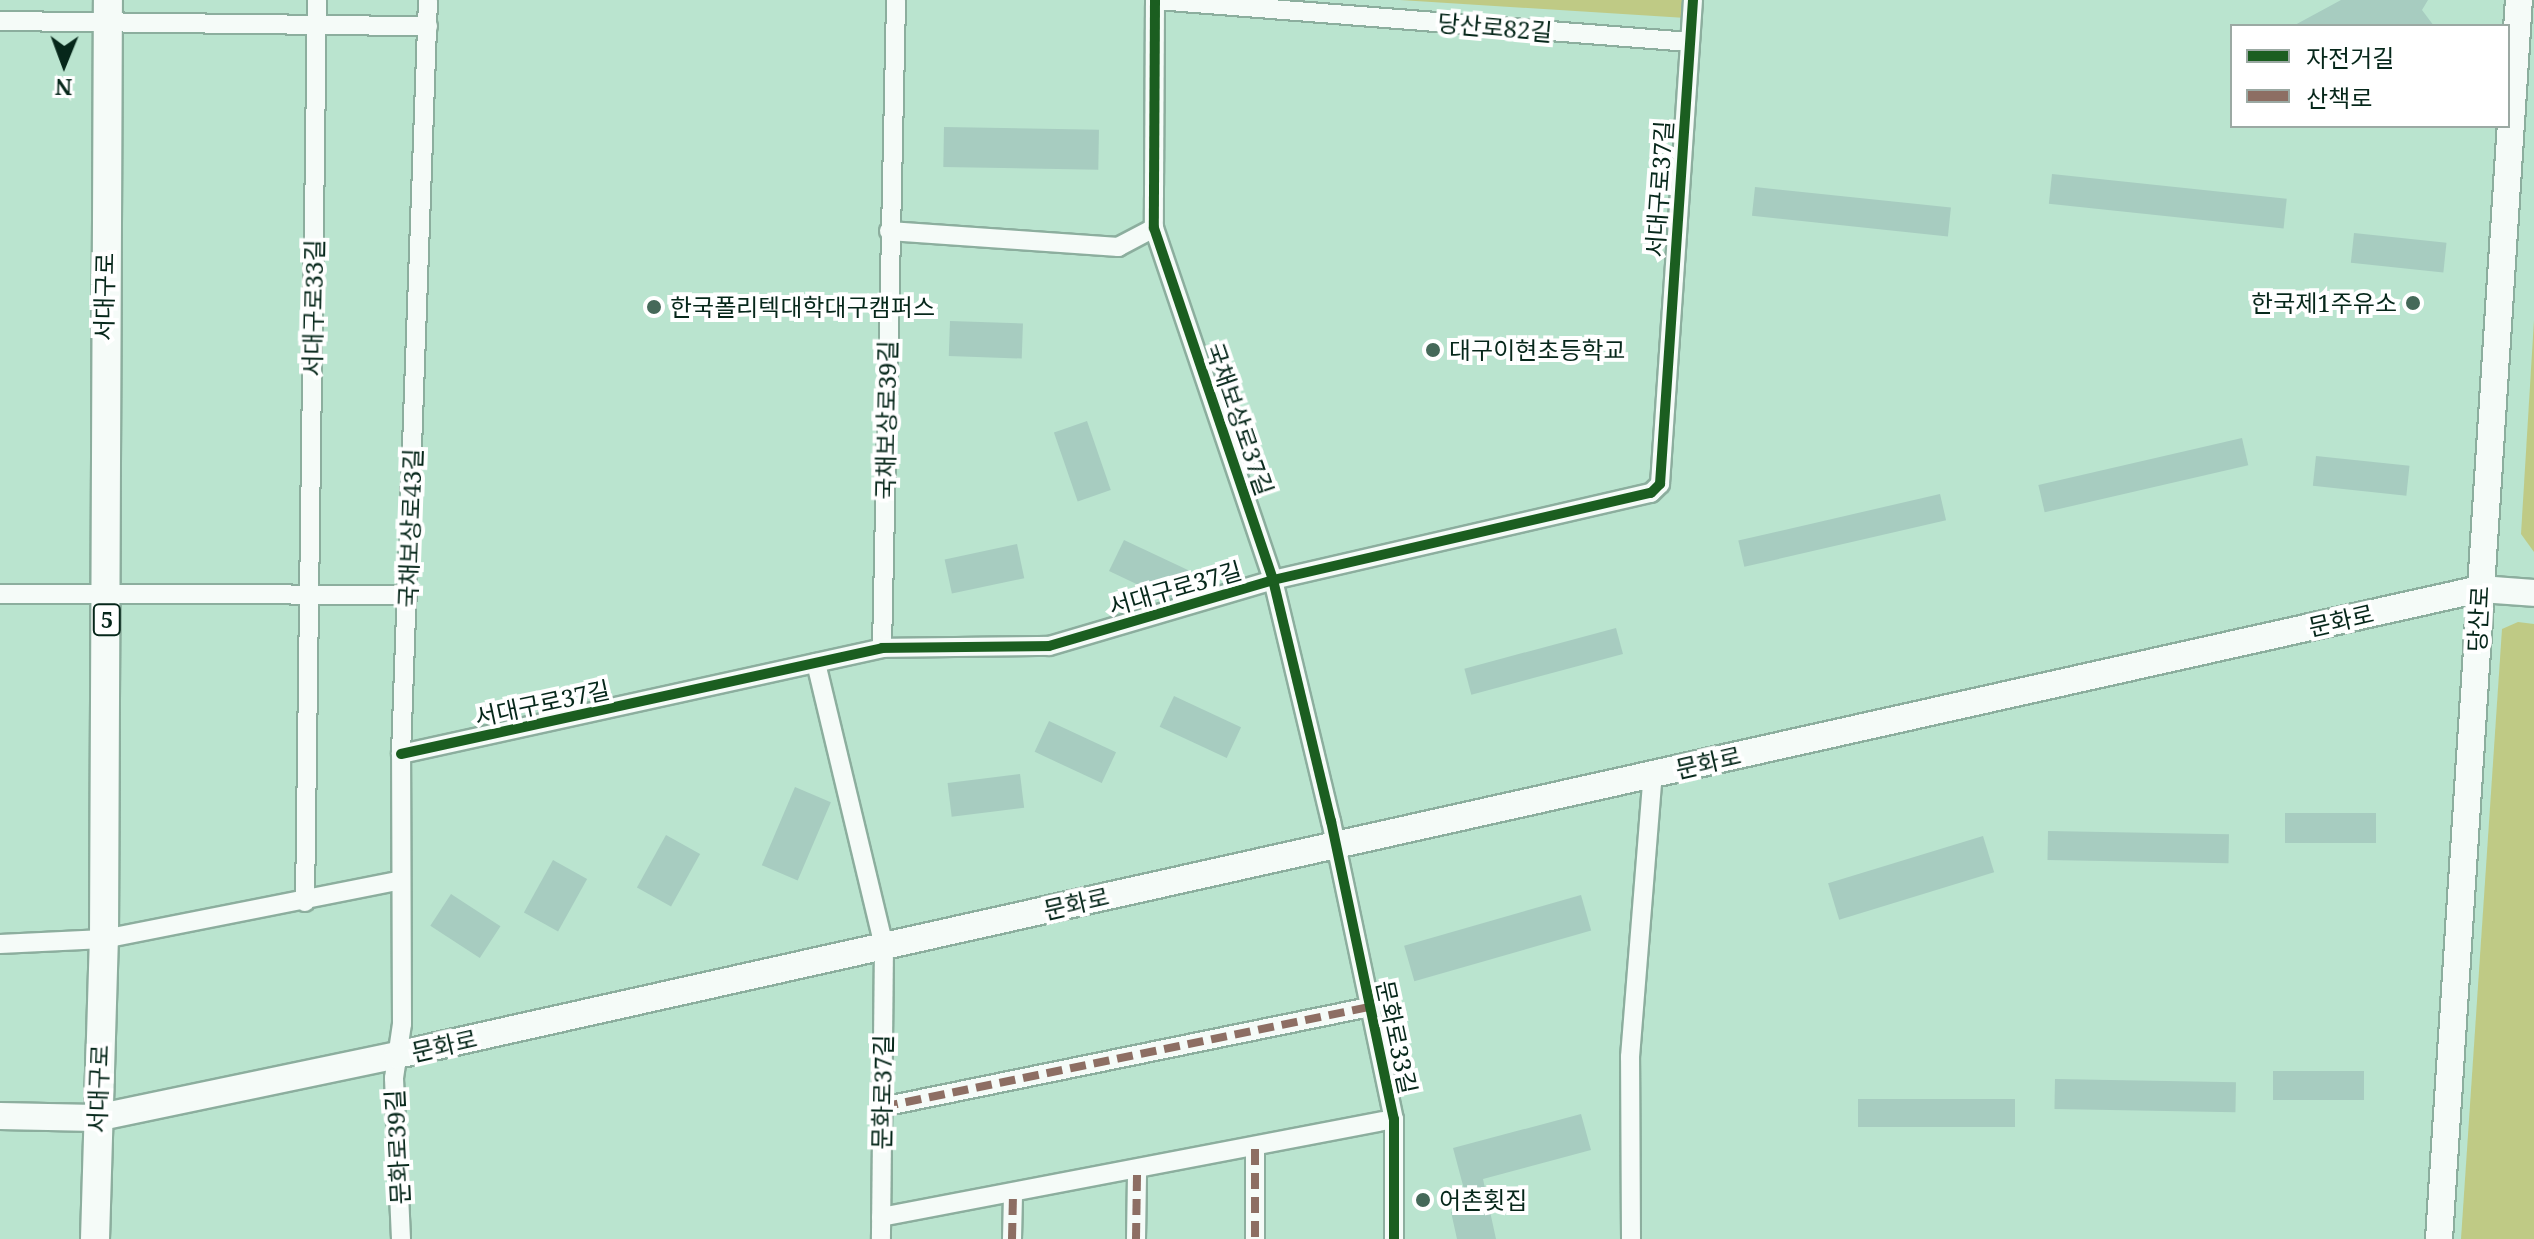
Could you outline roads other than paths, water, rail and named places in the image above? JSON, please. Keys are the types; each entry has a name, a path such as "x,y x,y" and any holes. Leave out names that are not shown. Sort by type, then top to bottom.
{"main road":[{"name":"당산로","path":"2439,1239 2519,0"},
{"name":"서대구로","path":"95,1239 96,1118 104,939 108,595 108,12"},
{"name":"문화로","path":"0,1116 96,1118 397,1055 2480,589 2534,593"}],"street":[{"name":"서대구로33길","path":"309,592 317,0"},
{"name":"국채보상로43길","path":"397,1055 401,754 428,0"},
{"name":"국채보상로39길","path":"882,648 896,0"},
{"name":"당산로82길","path":"1156,0 1689,42"},
{"name":"국채보상로37길","path":"1156,0 1154,228 1273,580 1336,845"},
{"name":"서대구로37길","path":"401,754 882,648 1049,646 1273,580 1651,493 1660,484 1693,0"},
{"path":"0,21 108,12 316,24 428,26"},
{"path":"889,231 1118,247 1154,228"},
{"path":"305,902 309,592"},
{"path":"0,594 309,592 407,595"},
{"path":"816,663 884,946"},
{"path":"1631,1239 1630,1057 1653,774"},
{"name":"문화로33길","path":"1336,845 1394,1119 1394,1239"},
{"path":"0,944 104,939 305,902 398,881"},
{"name":"문화로37길","path":"881,1239 884,946"},
{"name":"문화로33길","path":"882,1107 1371,1007"},
{"name":"문화로39길","path":"397,1055 401,1239"},
{"name":"문화로33길","path":"881,1217 1137,1173 1394,1119"},
{"path":"1255,1149 1255,1239"},
{"path":"1136,1239 1137,1173"},
{"path":"1012,1239 1013,1195"}],"place":[{"name":"한국제1주유소","path":"2413,303"},
{"name":"한국폴리텍대학대구캠퍼스","path":"654,307"},
{"name":"대구이현초등학교","path":"1433,350"},
{"name":"어촌횟집","path":"1423,1200"}]}
